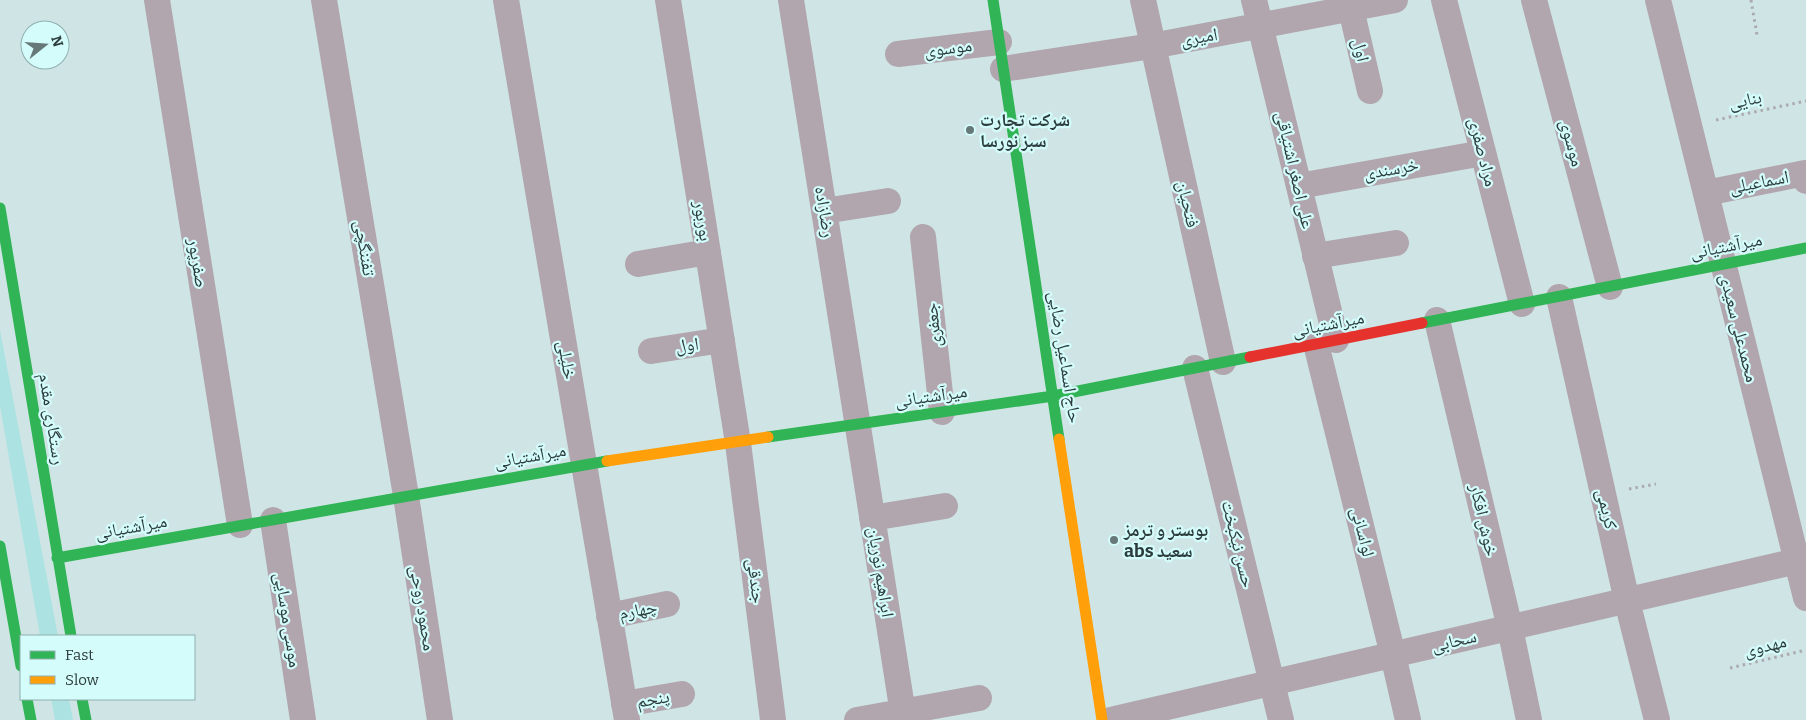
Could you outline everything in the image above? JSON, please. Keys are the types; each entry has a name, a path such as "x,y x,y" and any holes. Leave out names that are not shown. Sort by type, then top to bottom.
{"street":[{"name":"صفرپور","path":"157,0 240,525"},
{"name":"تفننگچی","path":"324,0 406,496"},
{"name":"خلیلی","path":"506,0 626,712"},
{"name":"بوربور","path":"668,0 738,443"},
{"name":"رضازاده","path":"791,0 858,425"},
{"name":"حاج اسماعیل رضایی","path":"993,0 1102,720"},
{"name":"فتحیان","path":"1143,0 1223,362"},
{"name":"علی اصغر اشتیاقی","path":"1254,0 1315,256 1326,342"},
{"name":"امیری","path":"1003,69 1152,46 1261,26 1350,4 1395,0"},
{"name":"مراد صفری","path":"1444,0 1522,304"},
{"name":"موسوی","path":"1534,0 1610,286"},
{"name":"محمدعلی سعیدی","path":"1658,0 1806,598"},
{"name":"اول","path":"1350,4 1370,91"},
{"name":"موسوی","path":"898,54 999,42"},
{"name":"خرسندی","path":"1299,186 1483,153"},
{"name":"اسماعیلی","path":"1706,193 1804,173 1806,181"},
{"path":"824,211 888,201"},
{"name":"رستگاری مقدم","path":"0,208 71,635"},
{"name":"جعفری","path":"923,237 942,412"},
{"path":"1315,256 1396,243"},
{"name":"میرآشتیانی","path":"57,558 584,464 1053,396 1806,248"},
{"path":"638,264 708,252"},
{"name":"کریمی","path":"1559,297 1627,601 1657,720"},
{"name":"خوش افکار","path":"1437,320 1510,628 1529,720"},
{"name":"اول","path":"651,351 722,340"},
{"name":"لواسانی","path":"1326,342 1408,720"},
{"name":"حسن نیکبخت","path":"1195,368 1281,720"},
{"name":"ابراهیم نوریان","path":"858,425 903,717"},
{"name":"جندقی","path":"738,443 773,720"},
{"name":"محمود روحی","path":"406,496 440,720"},
{"path":"872,518 945,506"},
{"name":"موسی موسایی","path":"273,520 303,720"},
{"path":"0,546 20,660"},
{"name":"سحابی","path":"1112,720 1797,561"},
{"name":"چهارم","path":"609,616 667,604"},
{"name":"پنجم","path":"626,712 682,694"},
{"path":"857,720 903,717 979,698"},
{"path":"27,700 31,720"},
{"path":"82,700 86,720"}],"path":[{"path":"1751,0 1757,35"},
{"name":"بنایی","path":"1689,126 1806,101"},
{"name":"مهدوی","path":"1730,668 1806,650"}],"shaded area":[{"path":"0,330 58,635 40,635 0,406"},
{"path":"51,700 69,700 73,720 55,720"}],"traffic: fast":[{"path":"993,0 1059,439"},
{"path":"0,208 71,635"},
{"path":"1422,323 1806,248"},
{"path":"768,437 1053,396 1250,357"},
{"path":"57,558 607,461"},
{"path":"0,546 20,660"},
{"path":"27,700 31,720"},
{"path":"82,700 86,720"}],"traffic: slow":[{"path":"607,461 768,437"},
{"path":"1059,439 1102,720"}],"traffic: jam":[{"path":"1250,357 1422,323"}],"place":[{"name":"شرکت تجارت سبز نورسا","path":"970,130"},
{"name":"بوستر و ترمز abs سعید","path":"1114,540"}]}
